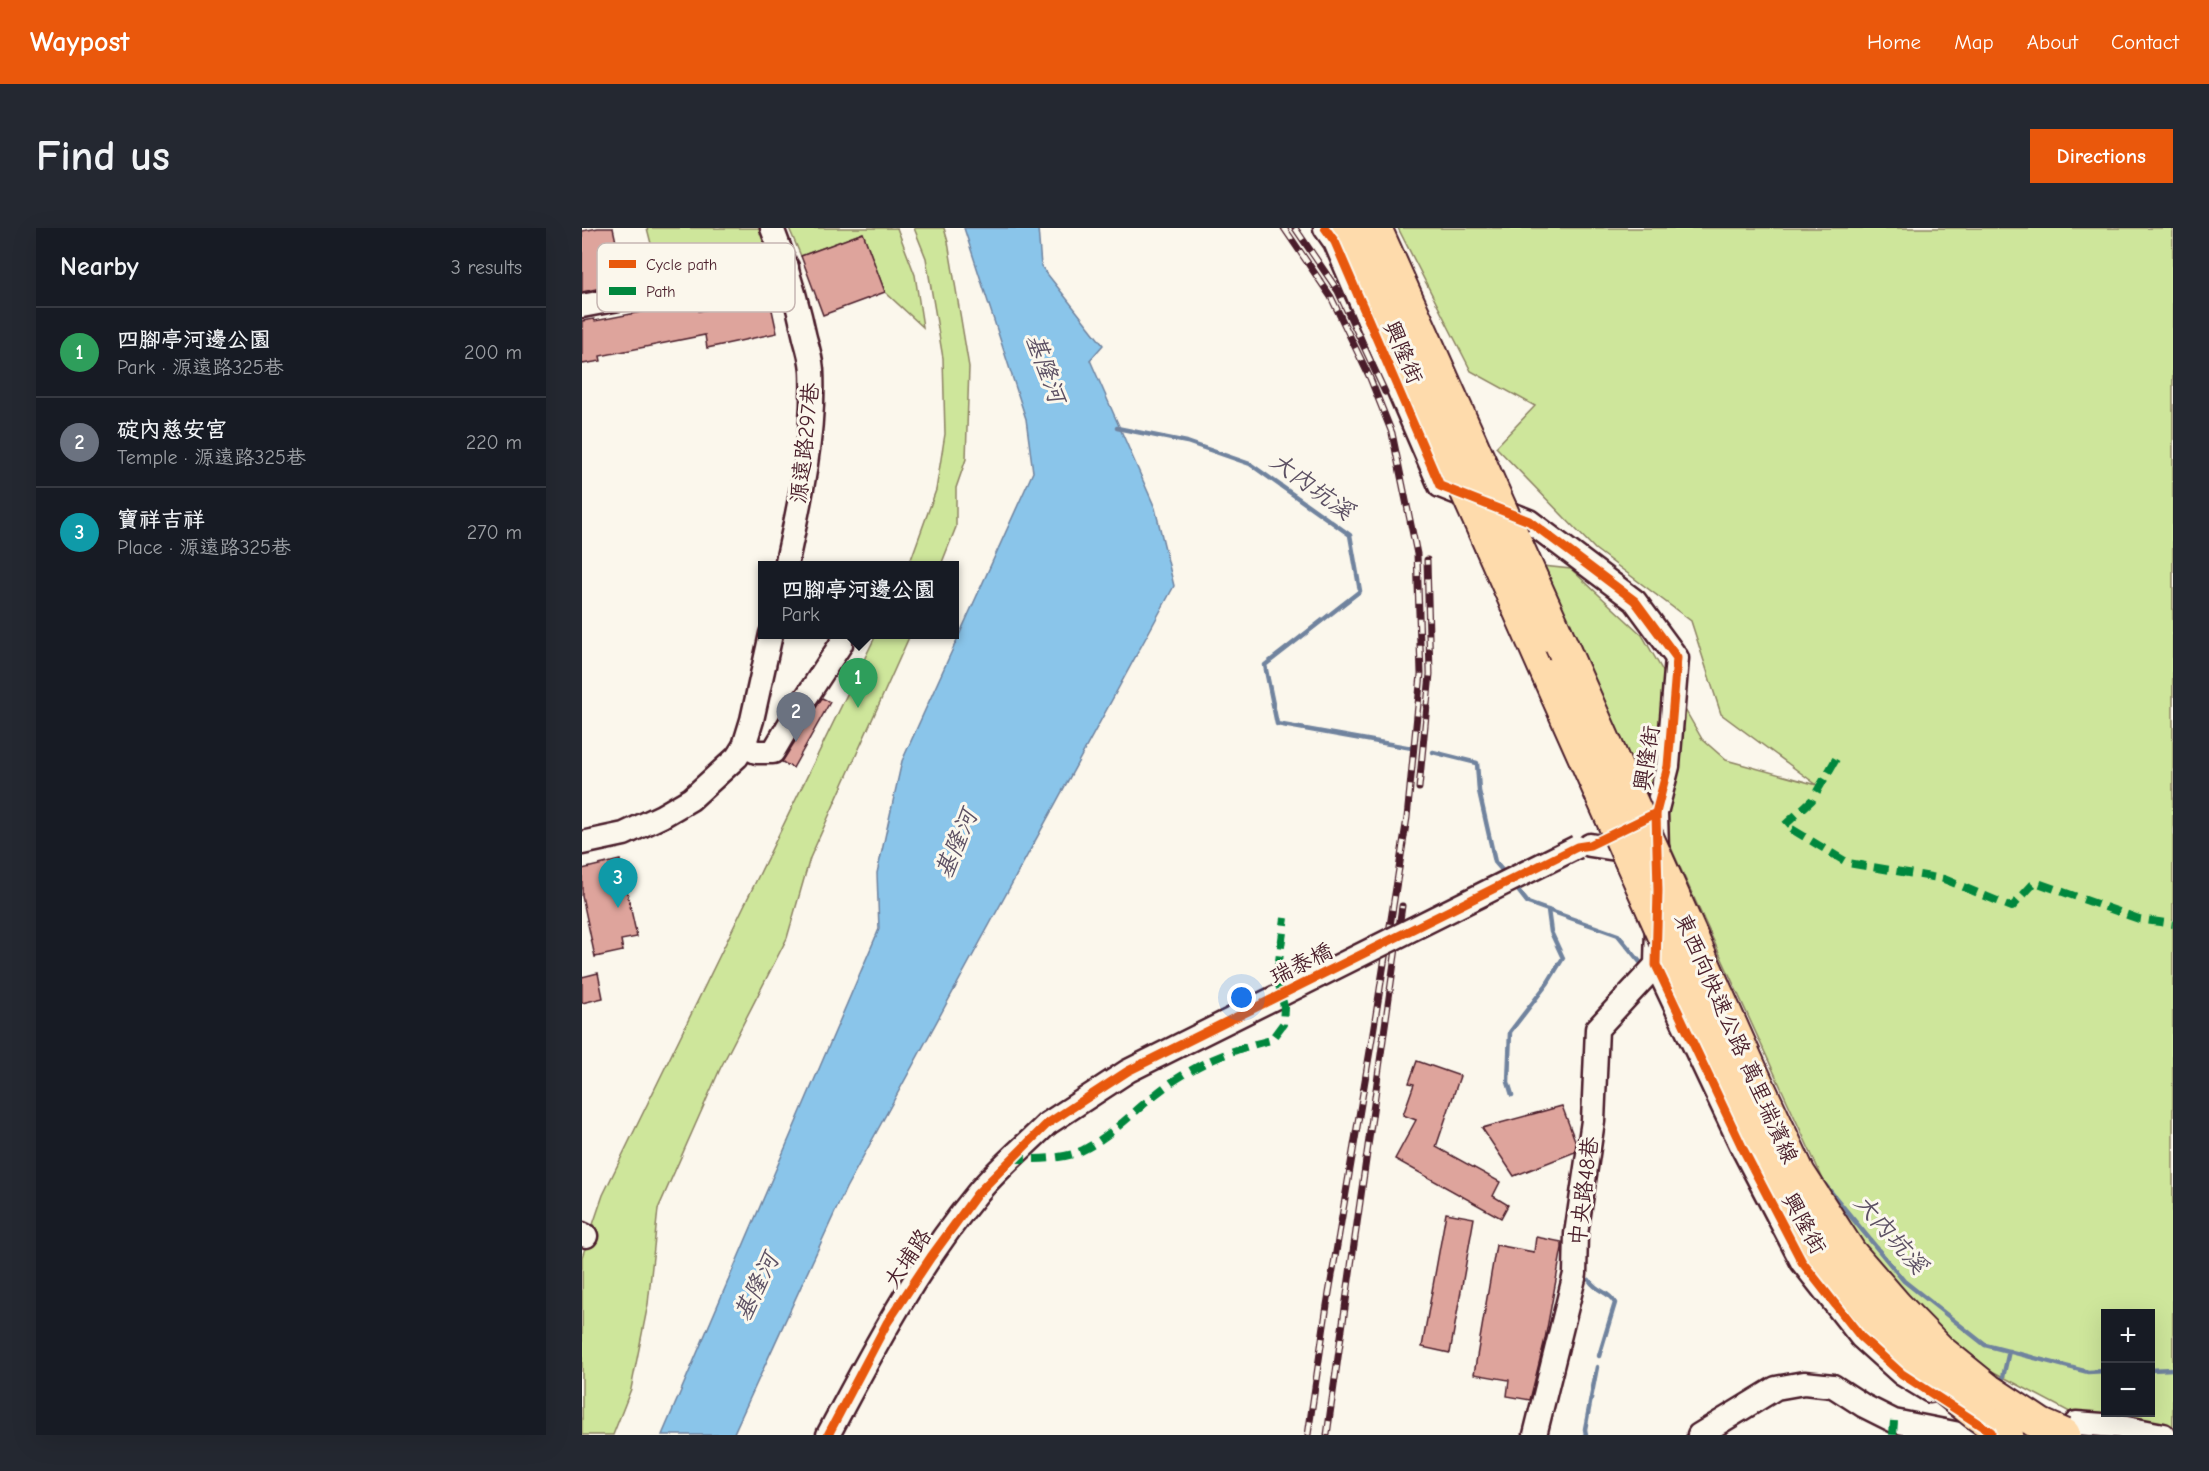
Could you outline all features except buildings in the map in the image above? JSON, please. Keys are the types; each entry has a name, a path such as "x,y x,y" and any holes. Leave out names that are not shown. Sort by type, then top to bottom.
{"highway":[{"name":"東西向快速公路 萬里瑞濱線","path":"1349,228 1502,541 1560,644 1799,1174 1850,1253 1896,1306 1934,1344 1988,1390 2041,1425 2070,1429"},
{"name":"東西向快速公路 萬里瑞濱線","path":"1375,228 1502,541 1548,675 1731,1085 1779,1186 1831,1270 1878,1326 1925,1373 1999,1433"}],"street":[{"name":"源遠路297巷","path":"772,228 778,243"},
{"name":"興隆街","path":"1325,228 1335,242 1440,486 1529,521 1635,602 1677,658 1668,766 1656,813 1658,891 1656,965 1743,1149 1802,1262 1861,1337 1902,1374 1999,1433"},
{"name":"源遠路297巷","path":"788,557 810,428 812,368 795,295"},
{"path":"582,306 597,303"},
{"path":"582,843 624,834 662,816 691,799 737,757 744,746 752,720 770,639"},
{"path":"744,746 756,752 773,752 796,712 841,644"},
{"path":"1583,846 1656,813"},
{"path":"1583,846 1616,849 1642,864 1658,891"},
{"name":"瑞泰橋","path":"1047,1124 1128,1071 1583,846"},
{"name":"中央路48巷","path":"1534,1435 1575,1274 1576,1234 1593,1121 1597,1029 1656,965"},
{"name":"大埔路","path":"828,1435 887,1323 931,1257 976,1194 1047,1124"},
{"path":"1699,1435 1776,1388 1804,1383 1833,1386 1864,1406 1894,1421 1964,1435"},
{"path":"2070,1429 2116,1426 2163,1435"}],"green space":[{"path":"647,228 760,228 765,243 651,243"},
{"path":"789,228 897,228 915,275 923,327 885,292 863,233 801,256"},
{"path":"914,228 944,228 969,367 966,459 956,488 956,527 943,561 910,561 936,490 945,434 943,358 926,258"},
{"path":"1398,228 2173,228 2173,1430 2081,1418 1990,1370 1919,1313 1875,1270 1826,1186 1542,566 1571,569 1642,635 1702,739 1726,760 1817,785 1721,714 1691,621 1595,549 1496,447 1535,406 1471,371"},
{"path":"874,639 908,639 810,858 787,938 720,1069 658,1209 648,1304 631,1389 613,1435 582,1435 582,1257 603,1195"}],"water":[{"name":"基隆河","path":"964,228 1038,228 1041,266 1103,345 1090,360 1155,508 1174,586 846,1188 733,1435 662,1435 879,929 877,873 902,761 1033,472 1026,419"}],"waterway":[{"name":"大內坑溪","path":"1117,428 1187,442 1250,464 1350,535 1360,591 1265,665 1277,724 1412,748"},
{"name":"大內坑溪","path":"1433,752 1477,763 1479,791 1495,862 1507,876"},
{"name":"大內坑溪","path":"1514,885 1528,903 1618,935 1640,962"},
{"path":"1512,1095 1508,1082 1510,1032 1547,984 1563,958 1551,932 1548,910"},
{"name":"大內坑溪","path":"1821,1180 1904,1281 1985,1345 2088,1372 2101,1371"},
{"path":"1589,1280 1615,1303 1599,1356"},
{"path":"2001,1386 2009,1351"},
{"path":"1586,1435 1585,1429 1597,1367"},
{"name":"大內坑溪","path":"2155,1370 2173,1369"}],"railway":[{"path":"1284,228 1331,297 1370,378 1392,433 1417,554 1421,674 1407,818 1327,1305 1308,1435"},
{"path":"1295,228 1338,291 1385,392"},
{"path":"1419,788 1430,674 1427,560"},
{"path":"1327,1435 1402,906"}],"marked path":[{"path":"1836,759 1812,800 1785,825 1848,863 1944,879 2012,907 2035,882 2139,919 2173,924"},
{"path":"1011,1159 1057,1157 1083,1150 1112,1131 1156,1094 1182,1076 1225,1054 1271,1040 1283,1024 1284,1007 1277,975 1285,918"},
{"path":"1893,1435 1894,1421"}],"cycle path":[{"path":"1325,228 1335,242 1440,486 1529,521 1635,601 1677,658 1668,766 1656,813 1658,891 1656,965 1743,1149 1802,1262 1861,1337 1902,1374 1991,1432"},
{"path":"828,1435 887,1323 931,1257 977,1194 1047,1124 1128,1071 1577,847 1590,845 1656,813"}],"place":[{"name":"四腳亭河邊公園","path":"858,708"},
{"name":"碇內慈安宮","path":"796,742"},
{"name":"寶祥吉祥","path":"618,908"}]}
